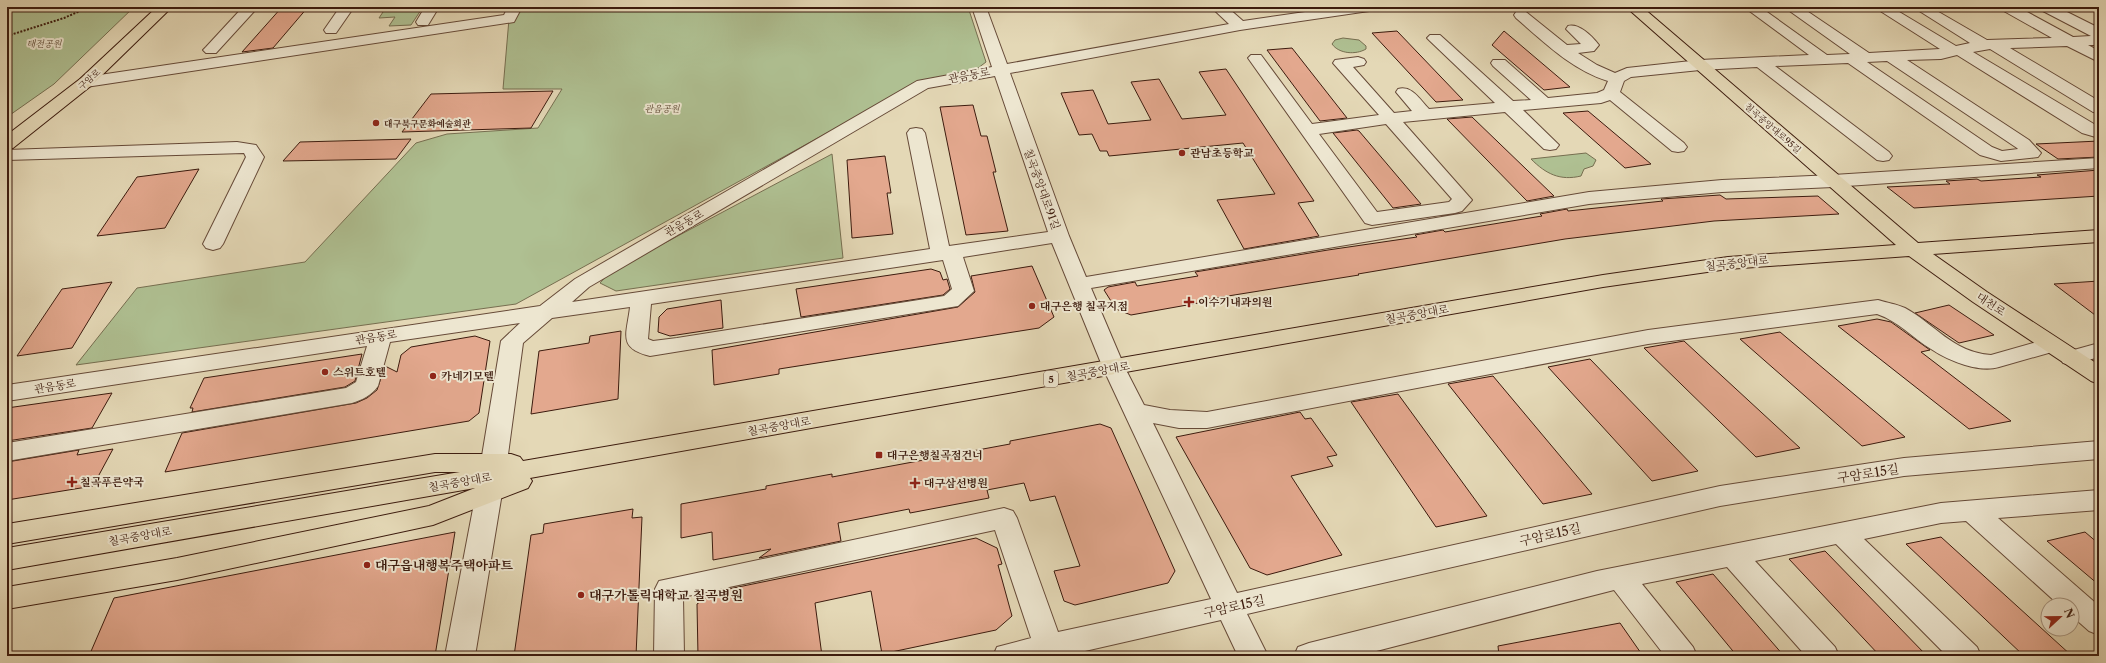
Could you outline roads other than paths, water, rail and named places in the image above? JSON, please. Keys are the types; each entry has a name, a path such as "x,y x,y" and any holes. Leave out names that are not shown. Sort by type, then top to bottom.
{"main road":[{"name":"구암로","path":"7,144 86,82 166,7"},
{"name":"칠곡중앙대로95길","path":"1633,7 1913,249"},
{"name":"칠곡중앙대로","path":"7,559 1114,368 1603,281 1728,263 2099,236"},
{"name":"대천로","path":"1913,249 2051,345 2099,376"},
{"path":"7,534 435,463 494,462 561,464"},
{"path":"7,598 177,569 425,517 561,464"}],"street":[{"path":"211,50 251,7"},
{"path":"331,30 347,7 351,7"},
{"path":"423,22 432,7"},
{"path":"86,82 509,19 515,7"},
{"name":"칠곡중앙대로91길","path":"979,7 1059,236 1114,368 1253,656"},
{"path":"1218,7 1240,26"},
{"name":"관음동로","path":"7,393 546,312 582,283 923,84 1240,26 1347,8 1369,7"},
{"path":"1751,7 1825,60"},
{"path":"1791,7 1858,58 1986,151 2001,156 2032,153 2023,144 1890,56"},
{"path":"1881,7 2088,129 2099,133"},
{"path":"1920,7 2099,108"},
{"path":"2007,7 2099,57"},
{"path":"2046,7 2099,34"},
{"path":"1521,15 1565,50 1599,73 1678,147"},
{"path":"1565,50 1589,48 1591,46 1573,29"},
{"path":"1435,38 1550,145"},
{"path":"1308,130 1368,123 1390,118 1601,98 1627,73 1700,65 1942,54 1988,45 2099,40"},
{"path":"1256,58 1372,219 1455,207 1463,200 1341,63 1358,62"},
{"path":"1761,62 1883,156"},
{"path":"1499,63 1544,103"},
{"path":"1404,92 1425,115"},
{"path":"641,299 637,342 650,349 950,301 963,291 946,253 916,134"},
{"path":"7,155 237,147 250,149 255,157 213,244"},
{"path":"1079,284 1589,198 1722,186 1833,181 2099,163"},
{"path":"494,462 512,341 546,312 1059,236"},
{"path":"1134,410 1154,416 1187,421 1208,420 1648,336 1878,307 1897,313 1940,345 1976,361 1991,362 2051,345"},
{"path":"7,452 352,395 366,386 381,336"},
{"path":"2071,358 2099,350"},
{"name":"구암로15길","path":"1008,656 1720,496 1904,467 2099,450"},
{"path":"460,656 489,493"},
{"path":"1309,656 1620,577 1841,533 1941,514 2095,504"},
{"path":"1972,511 2099,622"},
{"path":"669,656 669,589 1004,518 1049,647"},
{"path":"1841,533 1966,656"},
{"path":"1733,555 1824,656"},
{"path":"1620,577 1682,656"}],"place":[{"name":"대구북구문화예술회관","path":"376,123"},
{"name":"관남초등학교","path":"1182,153"},
{"name":"이수기내과의원","path":"1189,302"},
{"name":"대구은행 칠곡지점","path":"1032,306"},
{"name":"스위트호텔","path":"325,372"},
{"name":"카네기모텔","path":"433,376"},
{"name":"대구은행칠곡점건너","path":"879,455"},
{"name":"칠곡푸른약국","path":"72,482"},
{"name":"대구삼선병원","path":"915,483"},
{"name":"대구읍내행복주택아파트","path":"367,565"},
{"name":"대구가톨릭대학교 칠곡병원","path":"581,595"}],"park label":[{"name":"태전공원","path":"44,43"},
{"name":"관음공원","path":"662,108"}]}
